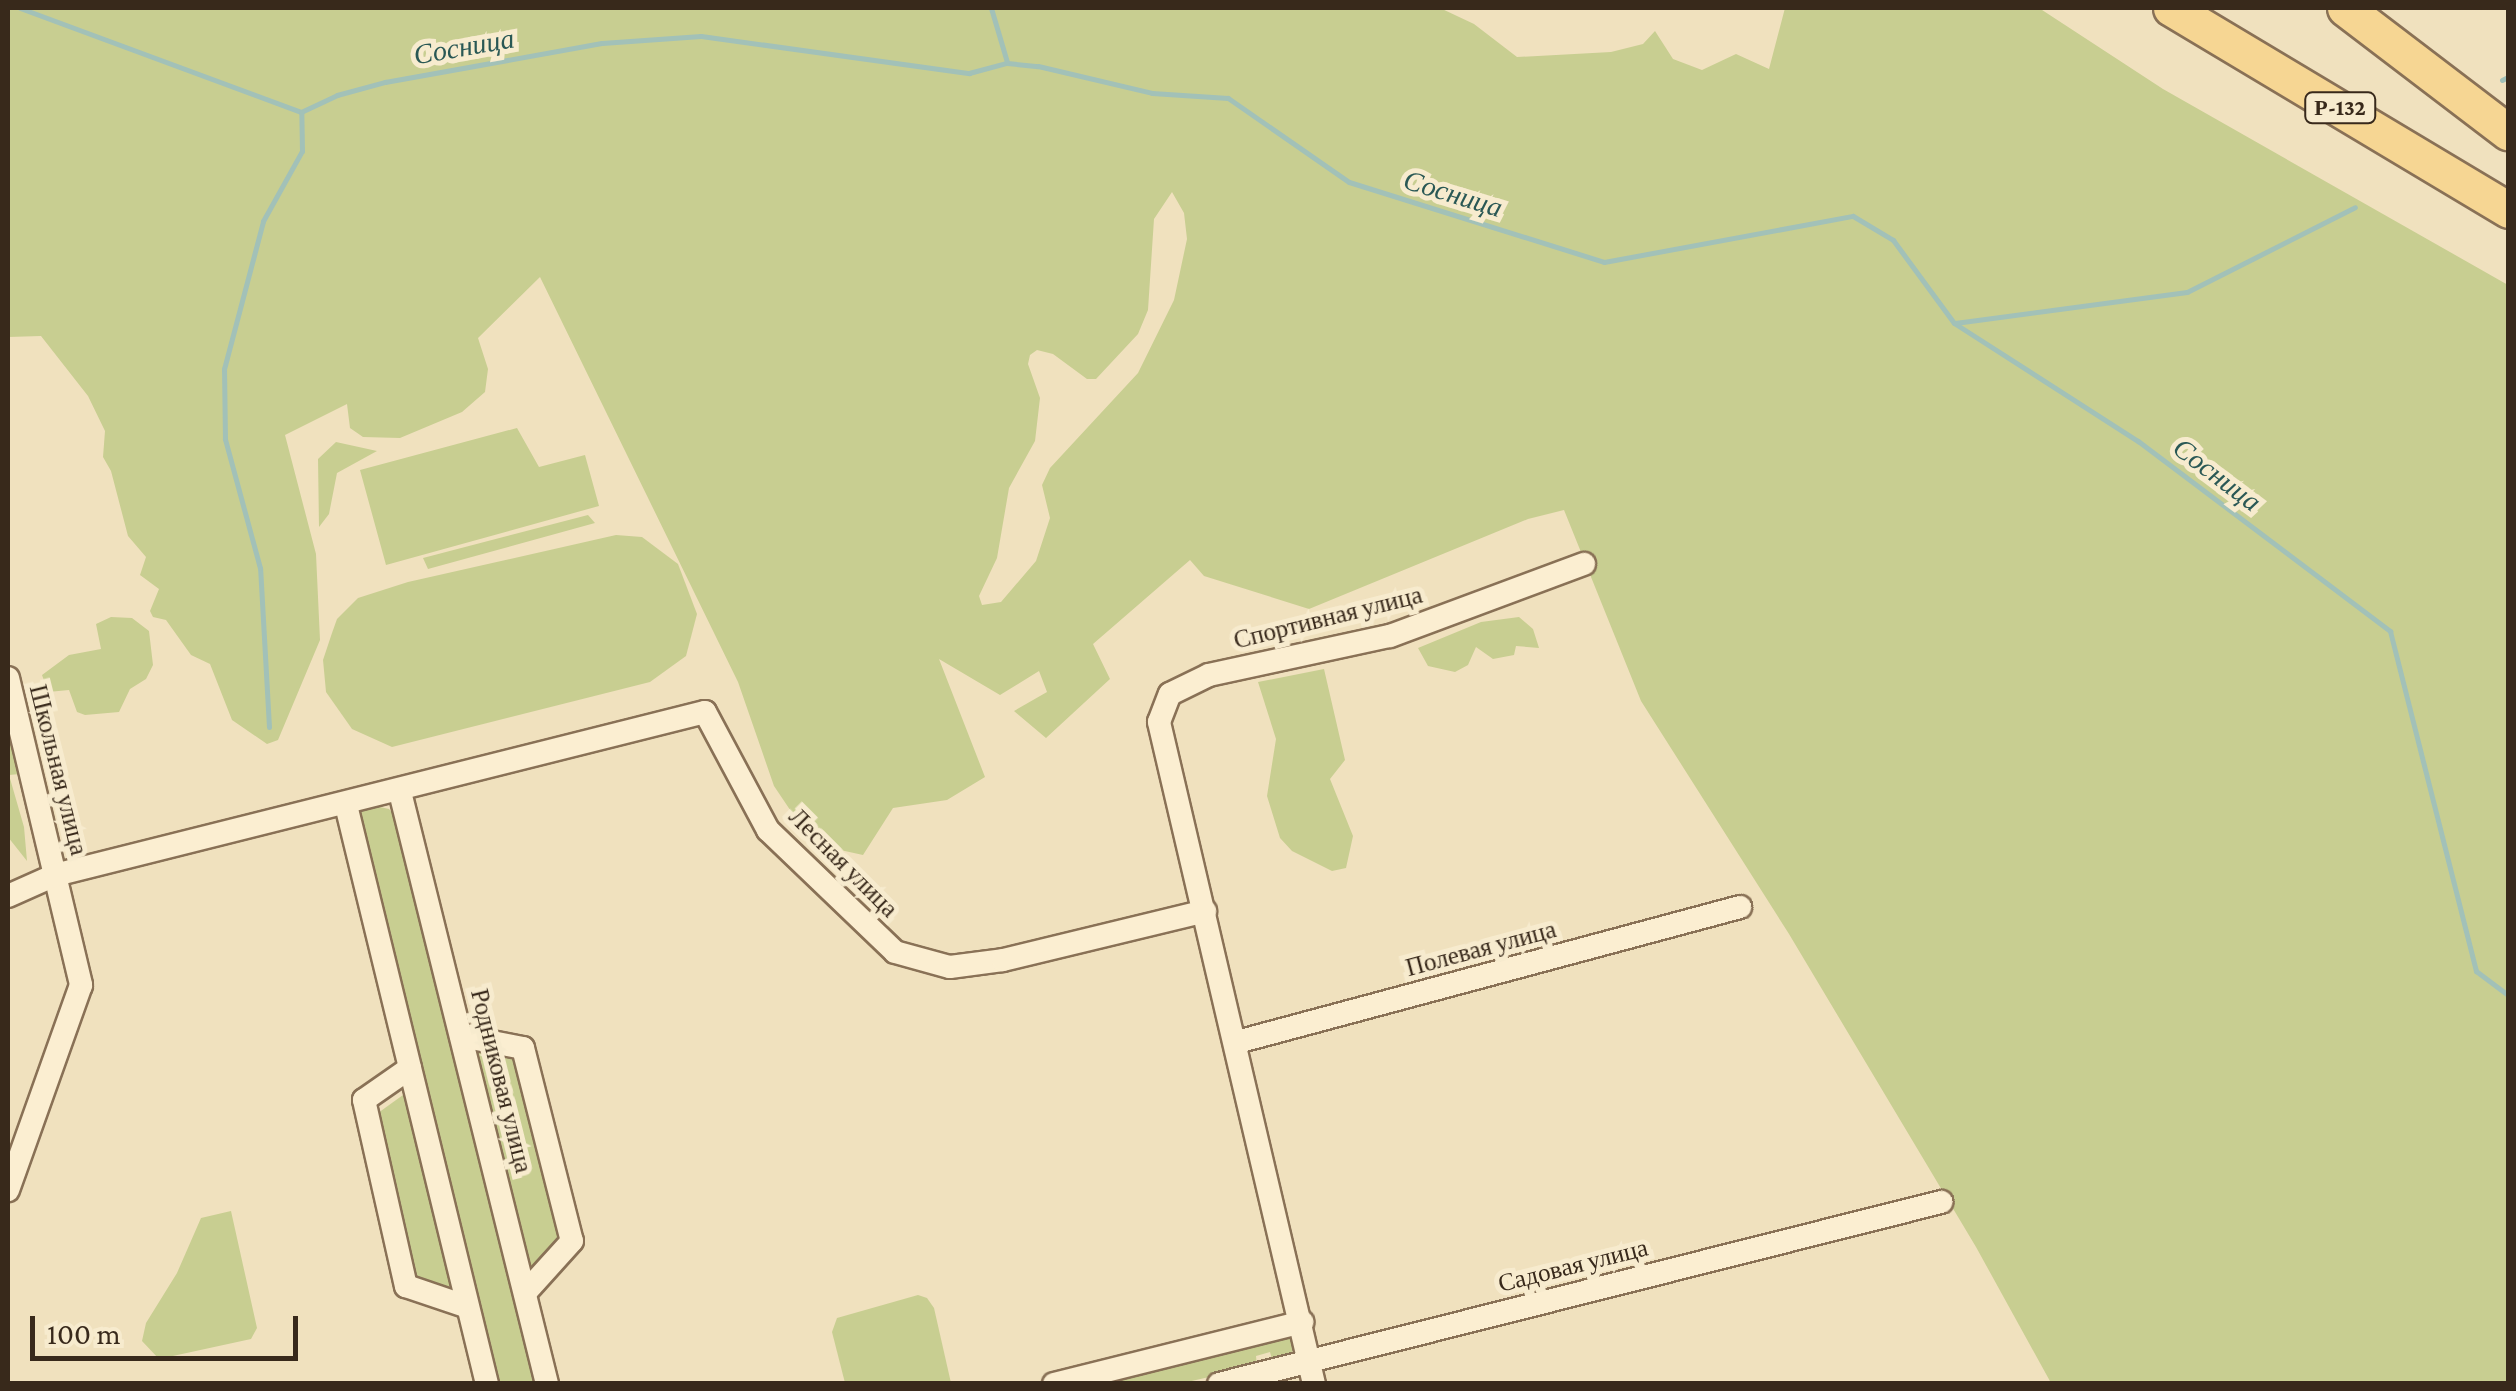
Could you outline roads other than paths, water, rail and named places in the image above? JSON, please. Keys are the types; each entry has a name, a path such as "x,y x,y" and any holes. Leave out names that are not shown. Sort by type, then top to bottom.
{"main road":[{"name":"Р-132","path":"2171,8 2508,210"},
{"path":"2345,8 2508,132"}],"street":[{"name":"Спортивная улица","path":"1205,912 1159,722 1170,694 1209,675 1390,636 1584,564"},
{"name":"Школьная улица","path":"8,678 82,985 8,1190"},
{"name":"Лесная улица","path":"8,896 55,875 400,792 705,712 768,830 895,952 950,967 1003,960 1205,912"},
{"name":"Родниковая улица","path":"400,792 548,1384"},
{"path":"346,805 487,1384"},
{"name":"Полевая улица","path":"1237,1042 1740,907"},
{"path":"1205,912 1312,1372"},
{"path":"462,1036 523,1048 572,1241 525,1293"},
{"path":"410,1068 364,1100 406,1286 468,1307"},
{"name":"Садовая улица","path":"1220,1384 1312,1372 1941,1202"},
{"path":"1054,1384 1302,1322"}],"waterway":[{"name":"Сосница","path":"20,8 301,112 337,95 385,82 602,43 701,36 969,73 1007,63 1038,66 1152,93 1228,98 1349,182 1604,262 1853,216 1893,240 1954,323 2138,441 2390,631 2476,971 2508,995"},
{"path":"991,8 1007,62"},
{"path":"2502,80 2508,77"},
{"path":"269,727 260,568 225,439 224,369 263,221 302,151 301,112"},
{"path":"1955,323 2187,292 2355,207"}]}
